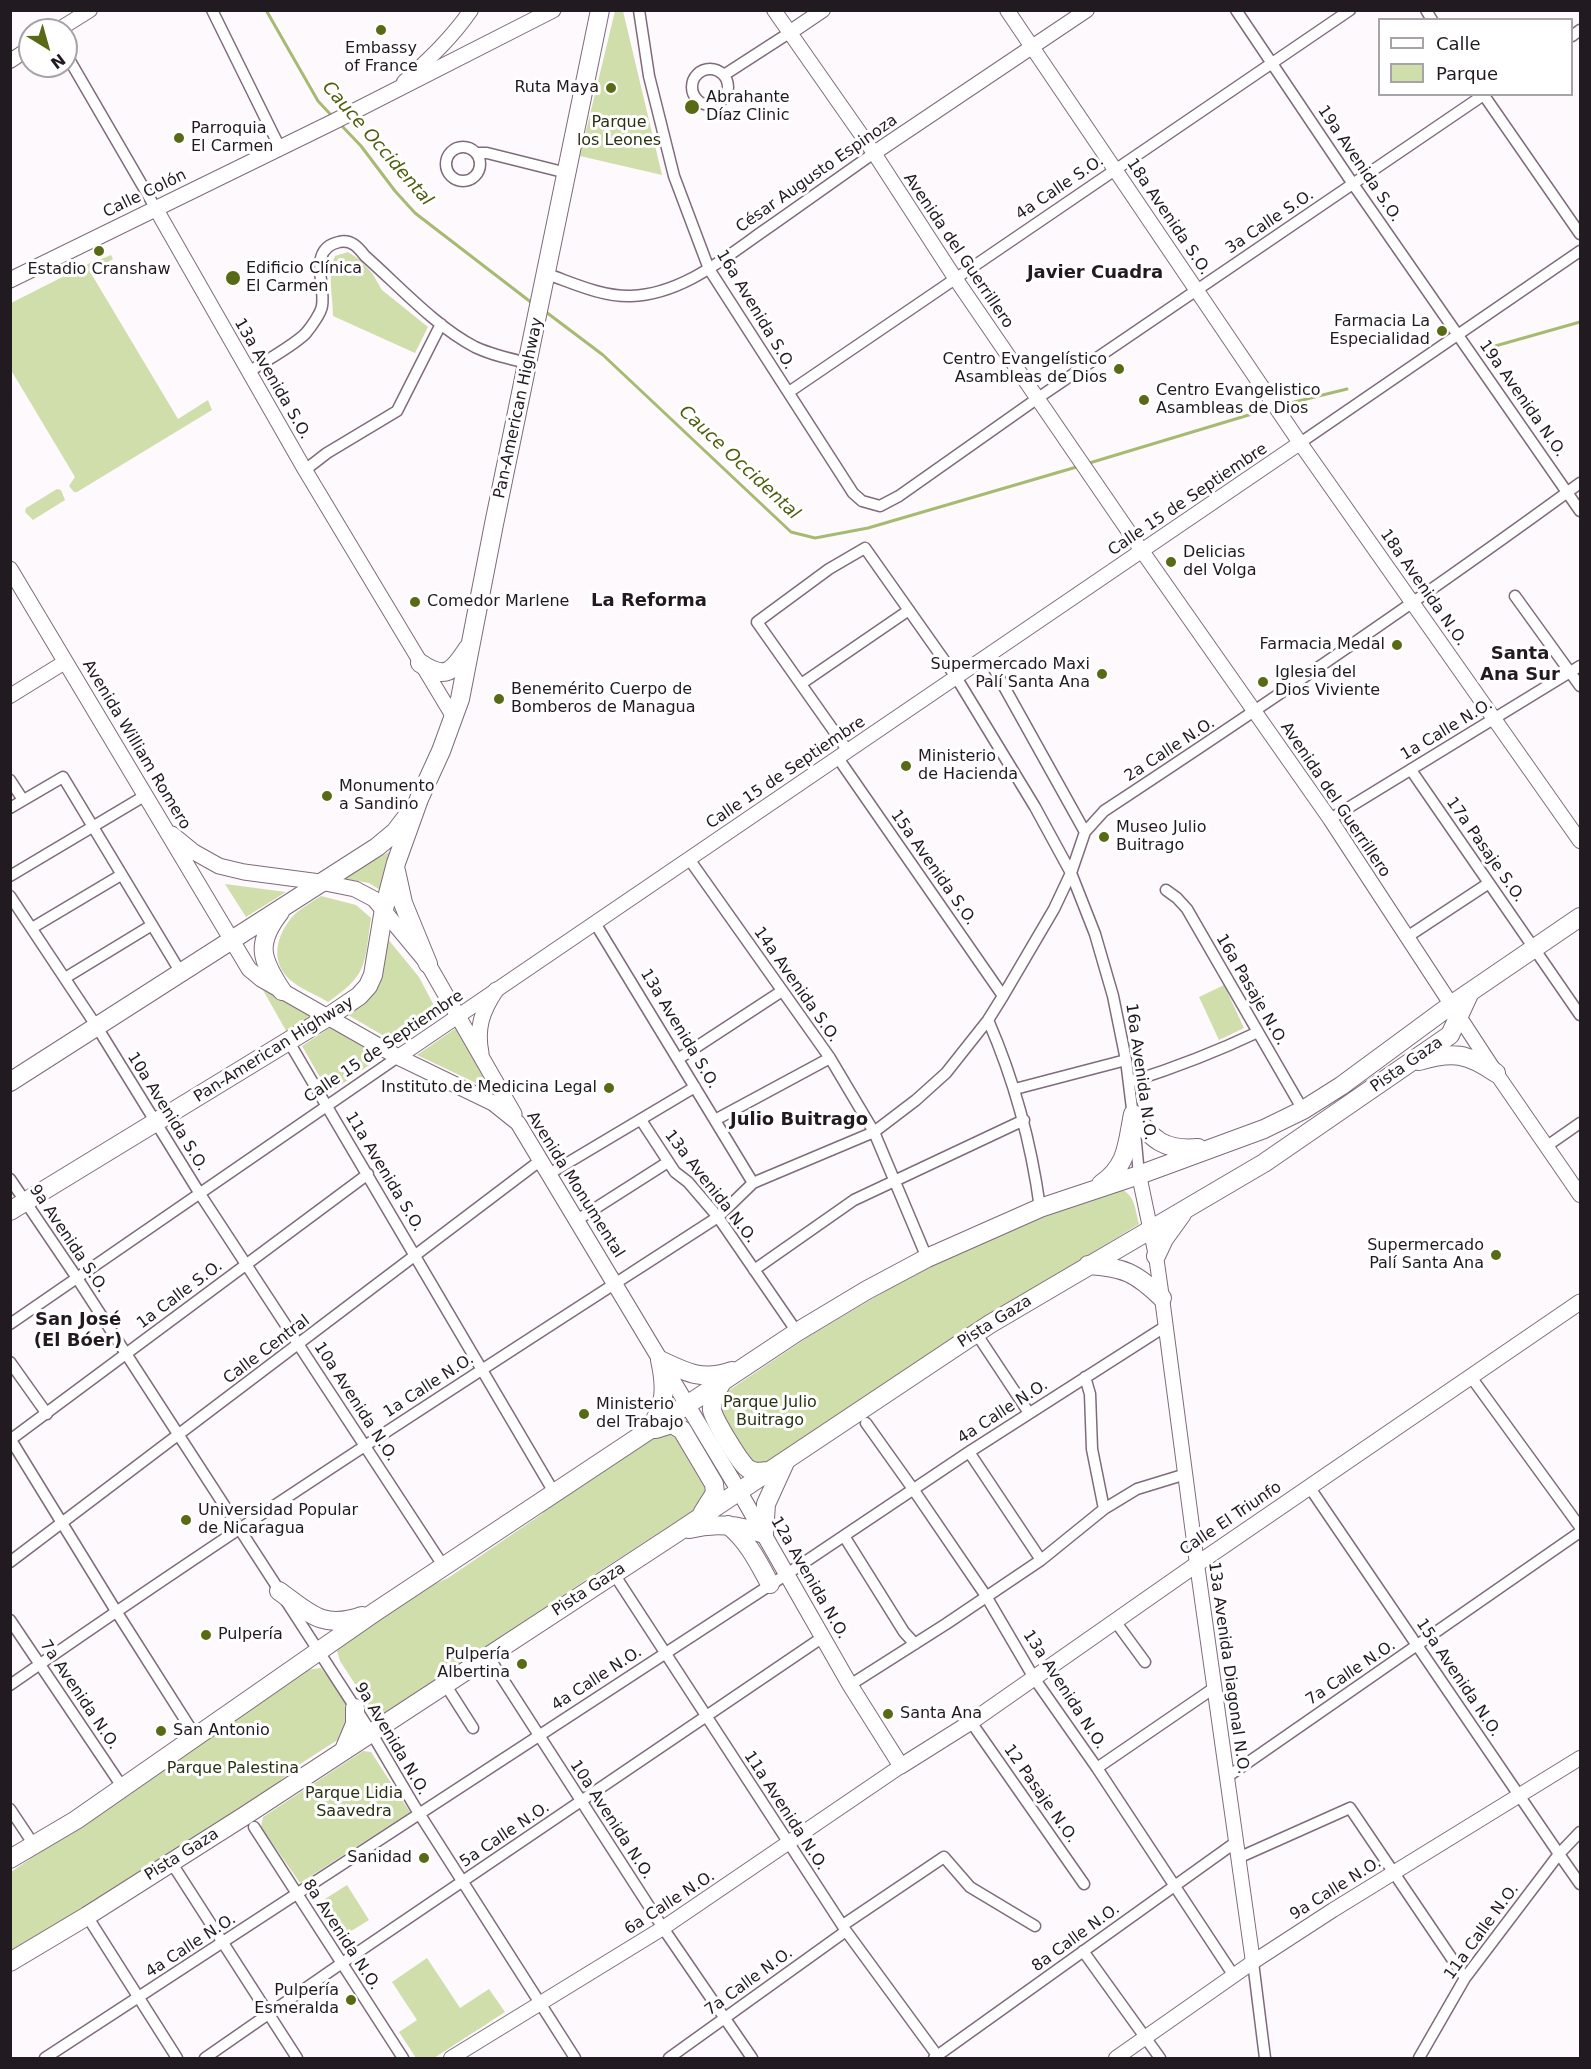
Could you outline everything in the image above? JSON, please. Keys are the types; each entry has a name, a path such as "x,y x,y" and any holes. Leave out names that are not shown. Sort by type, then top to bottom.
{"main road":[{"name":"Calle Colón","path":"11,278 333,122 553,10"},
{"name":"Pan-American Highway","path":"18,1207 328,1017 359,996 371,980 376,964 384,909 396,863 419,799 454,718 465,680 494,524 600,10"},
{"name":"Avenida William Romero","path":"10,568 231,941"},
{"path":"420,663 433,672 443,673 458,663 472,641"},
{"name":"Pan-American Highway","path":"10,1082 384,842 395,832 419,799"},
{"path":"157,815 173,835 194,852 219,866 360,890 384,909 428,964"},
{"path":"396,863 403,903 428,964 518,1123"},
{"path":"282,991 268,970 264,948 269,929 288,904"},
{"path":"1534,948 1581,916"},
{"name":"Avenida Monumental","path":"231,941 249,969 282,991 398,1058 484,1098 507,1112 518,1123 688,1406"},
{"name":"Pista Gaza","path":"10,1859 76,1820 375,1612 797,1332 867,1290 927,1258 1040,1208 1139,1175 1264,1129 1303,1110 1455,1011 1470,992 1534,948"},
{"path":"485,1064 479,1040 479,1028 482,1013 496,990"},
{"name":"Pista Gaza","path":"10,1962 87,1916 344,1750 678,1532 976,1333 1264,1163 1450,1035 1455,1011"},
{"path":"1409,1065 1439,1056 1465,1056 1479,1061 1496,1073"},
{"path":"1133,1114 1149,1134 1165,1145 1183,1149 1215,1147"},
{"path":"1089,1191 1111,1177 1121,1165 1133,1114"},
{"path":"1156,1256 1174,1222 1187,1208"},
{"path":"1088,1266 1107,1266 1125,1270 1148,1284 1162,1298"},
{"name":"Calle El Triunfo","path":"902,1766 971,1722 1114,1621 1581,1302"},
{"path":"660,1360 682,1371 707,1376 719,1376 749,1365"},
{"path":"646,1433 660,1412 664,1399 665,1386 660,1360"},
{"path":"721,1383 713,1401 712,1410 718,1424 746,1467 755,1472 768,1471"},
{"name":"12a Avenida N.O.","path":"688,1406 850,1685 902,1766"},
{"path":"646,1433 672,1424 681,1430 714,1484 715,1493 698,1518"},
{"path":"678,1532 702,1526 728,1525 764,1534 766,1504 788,1458"},
{"path":"728,1525 749,1546 770,1584"},
{"path":"279,1591 320,1620 342,1622 375,1612"},
{"path":"344,1750 355,1724 356,1708"}],"street":[{"path":"77,18 90,10"},
{"path":"213,10 280,147"},
{"path":"395,90 439,50 471,10"},
{"name":"16a Avenida S.O.","path":"639,10 649,76 674,176 709,268 853,493 862,501"},
{"name":"Avenida del Guerrillero","path":"774,10 874,153 955,278 1142,551 1330,819 1496,1073 1581,1195"},
{"path":"724,75 823,10"},
{"name":"18a Avenida S.O.","path":"1007,10 1300,443"},
{"name":"César Augusto Espinoza","path":"547,274 607,294 631,296 660,293 709,268 874,153 1087,10"},
{"name":"19a Avenida S.O.","path":"1236,10 1459,335"},
{"name":"4a Calle S.O.","path":"789,392 1350,10"},
{"name":"13a Avenida S.O.","path":"78,75 305,470 454,718"},
{"name":"3a Calle S.O.","path":"862,501 880,506 888,503 1038,398 1483,96"},
{"path":"1485,96 1581,234"},
{"path":"476,153 487,153 567,172"},
{"path":"249,372 305,333 322,306 320,258 325,249 333,243 344,240 351,242 441,324 478,348 528,363"},
{"name":"Calle 15 de Septiembre","path":"10,1324 1581,251"},
{"path":"305,470 327,453 397,411 441,324"},
{"name":"19a Avenida N.O.","path":"1459,335 1581,511"},
{"name":"18a Avenida N.O.","path":"1300,443 1581,841"},
{"name":"2a Calle N.O.","path":"874,1132 916,1100 946,1073 988,1020 1054,909 1071,873 1085,832 1104,811 1255,712 1412,604 1581,483"},
{"name":"15a Avenida S.O.","path":"909,610 865,548 829,569 757,622 801,684 843,754 1003,996"},
{"path":"1515,596 1576,669 1581,686"},
{"path":"801,684 909,610"},
{"name":"16a Avenida N.O.","path":"909,610 956,677 1035,807 1071,873 1095,934 1113,996 1130,1082 1139,1175"},
{"path":"987,657 1085,832"},
{"path":"10,696 65,662"},
{"name":"1a Calle N.O.","path":"1330,819 1576,669"},
{"name":"17a Pasaje S.O.","path":"1410,770 1581,1015"},
{"path":"10,808 63,777 181,973"},
{"path":"10,780 23,800"},
{"path":"10,876 146,795"},
{"name":"14a Avenida S.O.","path":"688,859 830,1058 874,1132 927,1258"},
{"path":"32,928 122,875"},
{"path":"1407,937 1489,883"},
{"name":"16a Pasaje N.O.","path":"1167,890 1187,909 1303,1110"},
{"name":"10a Avenida S.O.","path":"10,896 97,1027 200,1194 300,1344"},
{"name":"13a Avenida S.O.","path":"596,924 753,1183"},
{"path":"65,978 152,925"},
{"path":"678,1059 782,991"},
{"path":"988,1020 1015,1089 1024,1120 1034,1163 1040,1208"},
{"path":"1130,1082 1173,1069 1258,1032"},
{"name":"11a Avenida S.O.","path":"289,1042 416,1256"},
{"path":"715,1120 830,1058"},
{"path":"1015,1089 1126,1060"},
{"path":"549,1174 695,1087"},
{"name":"13a Avenida N.O.","path":"640,1120 675,1172 688,1182 718,1217 797,1332"},
{"path":"754,1270 854,1200 1024,1120"},
{"path":"1547,1146 1581,1122"},
{"name":"1a Calle N.O.","path":"10,1685 116,1611 365,1445 718,1217 753,1183 874,1132"},
{"name":"Calle Central","path":"10,1562 541,1160"},
{"path":"577,1220 668,1162"},
{"name":"1a Calle S.O.","path":"11,1440 368,1174"},
{"name":"13a Avenida Diagonal N.O.","path":"1139,1175 1156,1256 1166,1326 1265,2058"},
{"name":"9a Avenida S.O.","path":"10,1179 18,1207 77,1278 178,1436"},
{"path":"416,1256 555,1494"},
{"name":"4a Calle N.O.","path":"45,2058 420,1815 969,1452 1166,1326"},
{"path":"976,1333 1029,1413"},
{"name":"10a Avenida N.O.","path":"300,1344 444,1567"},
{"path":"10,1362 47,1413"},
{"path":"1084,1377 1090,1394 1092,1449 1104,1509"},
{"path":"1471,1377 1581,1527"},
{"name":"13a Avenida N.O.","path":"866,1423 914,1489 986,1596 1034,1678 1097,1768 1234,1976"},
{"name":"9a Avenida N.O.","path":"178,1436 356,1708 420,1815 575,2058"},
{"path":"11,1440 196,1737"},
{"path":"969,1452 1041,1560"},
{"path":"850,1685 1041,1560 1104,1509 1137,1489 1186,1474"},
{"name":"15a Avenida N.O.","path":"1310,1488 1558,1854 1581,1884"},
{"name":"7a Calle N.O.","path":"1227,1777 1581,1532"},
{"path":"844,1536 904,1632 915,1644"},
{"name":"11a Avenida N.O.","path":"614,1574 844,1928 937,2058"},
{"name":"7a Avenida N.O.","path":"10,1620 123,1788"},
{"path":"1114,1621 1145,1662"},
{"name":"5a Calle N.O.","path":"205,2058 823,1637"},
{"name":"10a Avenida N.O.","path":"488,1656 663,1928 752,2058"},
{"path":"445,1684 473,1728"},
{"path":"1097,1768 1214,1688"},
{"name":"12 Pasaje N.O.","path":"971,1722 1084,1884"},
{"name":"9a Calle N.O.","path":"1116,2058 1253,1962 1518,1795 1581,1758"},
{"name":"6a Calle N.O.","path":"451,2058 663,1928 902,1766"},
{"path":"1238,1858 1350,1808 1465,1978"},
{"path":"10,1809 34,1845"},
{"name":"8a Avenida N.O.","path":"254,1827 295,1894 403,2058"},
{"name":"11a Calle N.O.","path":"1419,2058 1465,1978 1558,1854 1581,1832"},
{"name":"8a Calle N.O.","path":"937,2058 1236,1842"},
{"name":"7a Calle N.O.","path":"669,2058 944,1857 970,1887 1035,1926"},
{"path":"171,1862 297,2058"},
{"path":"87,1916 177,2058"},
{"path":"1083,1952 1160,2058"}],"green space":[{"name":"Parque los Leones","path":"615,11 623,11 662,175 580,156"},
{"path":"348,252 360,260 372,273 382,290 428,327 415,353 333,316 331,278 333,263 335,256"},
{"path":"111,255 113,259 103,265 101,262 89,270 178,419 208,400 212,410 74,492 69,486 75,477 11,370 11,303 98,259"},
{"path":"57,489 61,490 65,500 33,520 25,512 26,508"},
{"path":"391,851 383,892 369,883 341,878"},
{"path":"225,884 286,892 246,917"},
{"path":"321,896 356,905 371,918 365,957 358,975 351,984 328,1002 292,982 282,971 277,954 280,937 288,922 300,910"},
{"path":"387,938 419,977 439,1015 398,1044 348,1015 376,990 382,974"},
{"path":"259,983 269,992 316,1018 289,1036"},
{"path":"1224,985 1244,1028 1219,1040 1199,997"},
{"path":"331,1027 381,1057 329,1093 302,1046"},
{"path":"456,1028 497,1098 474,1082 417,1055"},
{"name":"Parque Julio Buitrago","path":"1118,1188 1124,1190 1131,1198 1139,1224 983,1320 761,1467 750,1465 715,1410 719,1397 808,1337 960,1250"},
{"path":"661,1431 675,1433 707,1484 707,1494 697,1508 390,1711 381,1715 372,1710 340,1661 337,1651 340,1645 416,1592 448,1578 542,1514 550,1503"},
{"name":"Parque Palestina","path":"321,1668 343,1696 350,1713 339,1739 297,1766 258,1800 207,1829 114,1888 92,1905 11,1954 11,1872 305,1670"},
{"name":"Parque Lidia Saavedra","path":"363,1751 371,1752 410,1812 300,1883 261,1827 263,1817"},
{"path":"347,1885 369,1920 348,1933 325,1899"},
{"path":"427,1958 460,2008 489,1989 505,2012 434,2058 416,2058 399,2032 417,2020 392,1982"}],"waterway":[{"name":"Cauce Occidental","path":"266,10 318,101 332,116"},
{"name":"Cauce Occidental","path":"341,125 415,213 532,303"},
{"name":"Cauce Occidental","path":"546,312 603,355 791,532 815,538 868,528 1080,466"},
{"name":"Cauce Occidental","path":"1481,350 1580,322"},
{"name":"Cauce Occidental","path":"1278,406 1347,389"},
{"name":"Cauce Occidental","path":"1086,464 1272,408"}],"place":[{"name":"Embassy of France","path":"381,30"},
{"name":"Ruta Maya","path":"611,88"},
{"name":"Abrahante Díaz Clinic","path":"692,107"},
{"name":"Parroquia El Carmen","path":"179,138"},
{"name":"Estadio Cranshaw","path":"99,251"},
{"name":"Edificio Clínica El Carmen","path":"233,278"},
{"name":"Farmacia La Especialidad","path":"1442,331"},
{"name":"Centro Evangelístico Asambleas de Dios","path":"1119,369"},
{"name":"Centro Evangelistico Asambleas de Dios","path":"1144,400"},
{"name":"Delicias del Volga","path":"1171,562"},
{"name":"Comedor Marlene","path":"415,602"},
{"name":"Farmacia Medal","path":"1397,645"},
{"name":"Supermercado Maxi Palí Santa Ana","path":"1102,674"},
{"name":"Iglesia del Dios Viviente","path":"1263,682"},
{"name":"Benemérito Cuerpo de Bomberos de Managua","path":"499,699"},
{"name":"Ministerio de Hacienda","path":"906,766"},
{"name":"Monumento a Sandino","path":"327,796"},
{"name":"Museo Julio Buitrago","path":"1104,837"},
{"name":"Instituto de Medicina Legal","path":"609,1088"},
{"name":"Supermercado Palí Santa Ana","path":"1496,1255"},
{"name":"Ministerio del Trabajo","path":"584,1414"},
{"name":"Universidad Popular de Nicaragua","path":"186,1520"},
{"name":"Pulpería","path":"206,1635"},
{"name":"Pulpería Albertina","path":"522,1664"},
{"name":"Santa Ana","path":"888,1714"},
{"name":"San Antonio","path":"161,1731"},
{"name":"Sanidad","path":"424,1858"},
{"name":"Pulpería Esmeralda","path":"351,2000"}],"district":[{"name":"Javier Cuadra","path":"1095,273"},
{"name":"La Reforma","path":"649,601"},
{"name":"Santa Ana Sur","path":"1520,664"},
{"name":"Julio Buitrago","path":"799,1120"},
{"name":"San José (El Bóer)","path":"78,1330"}]}
